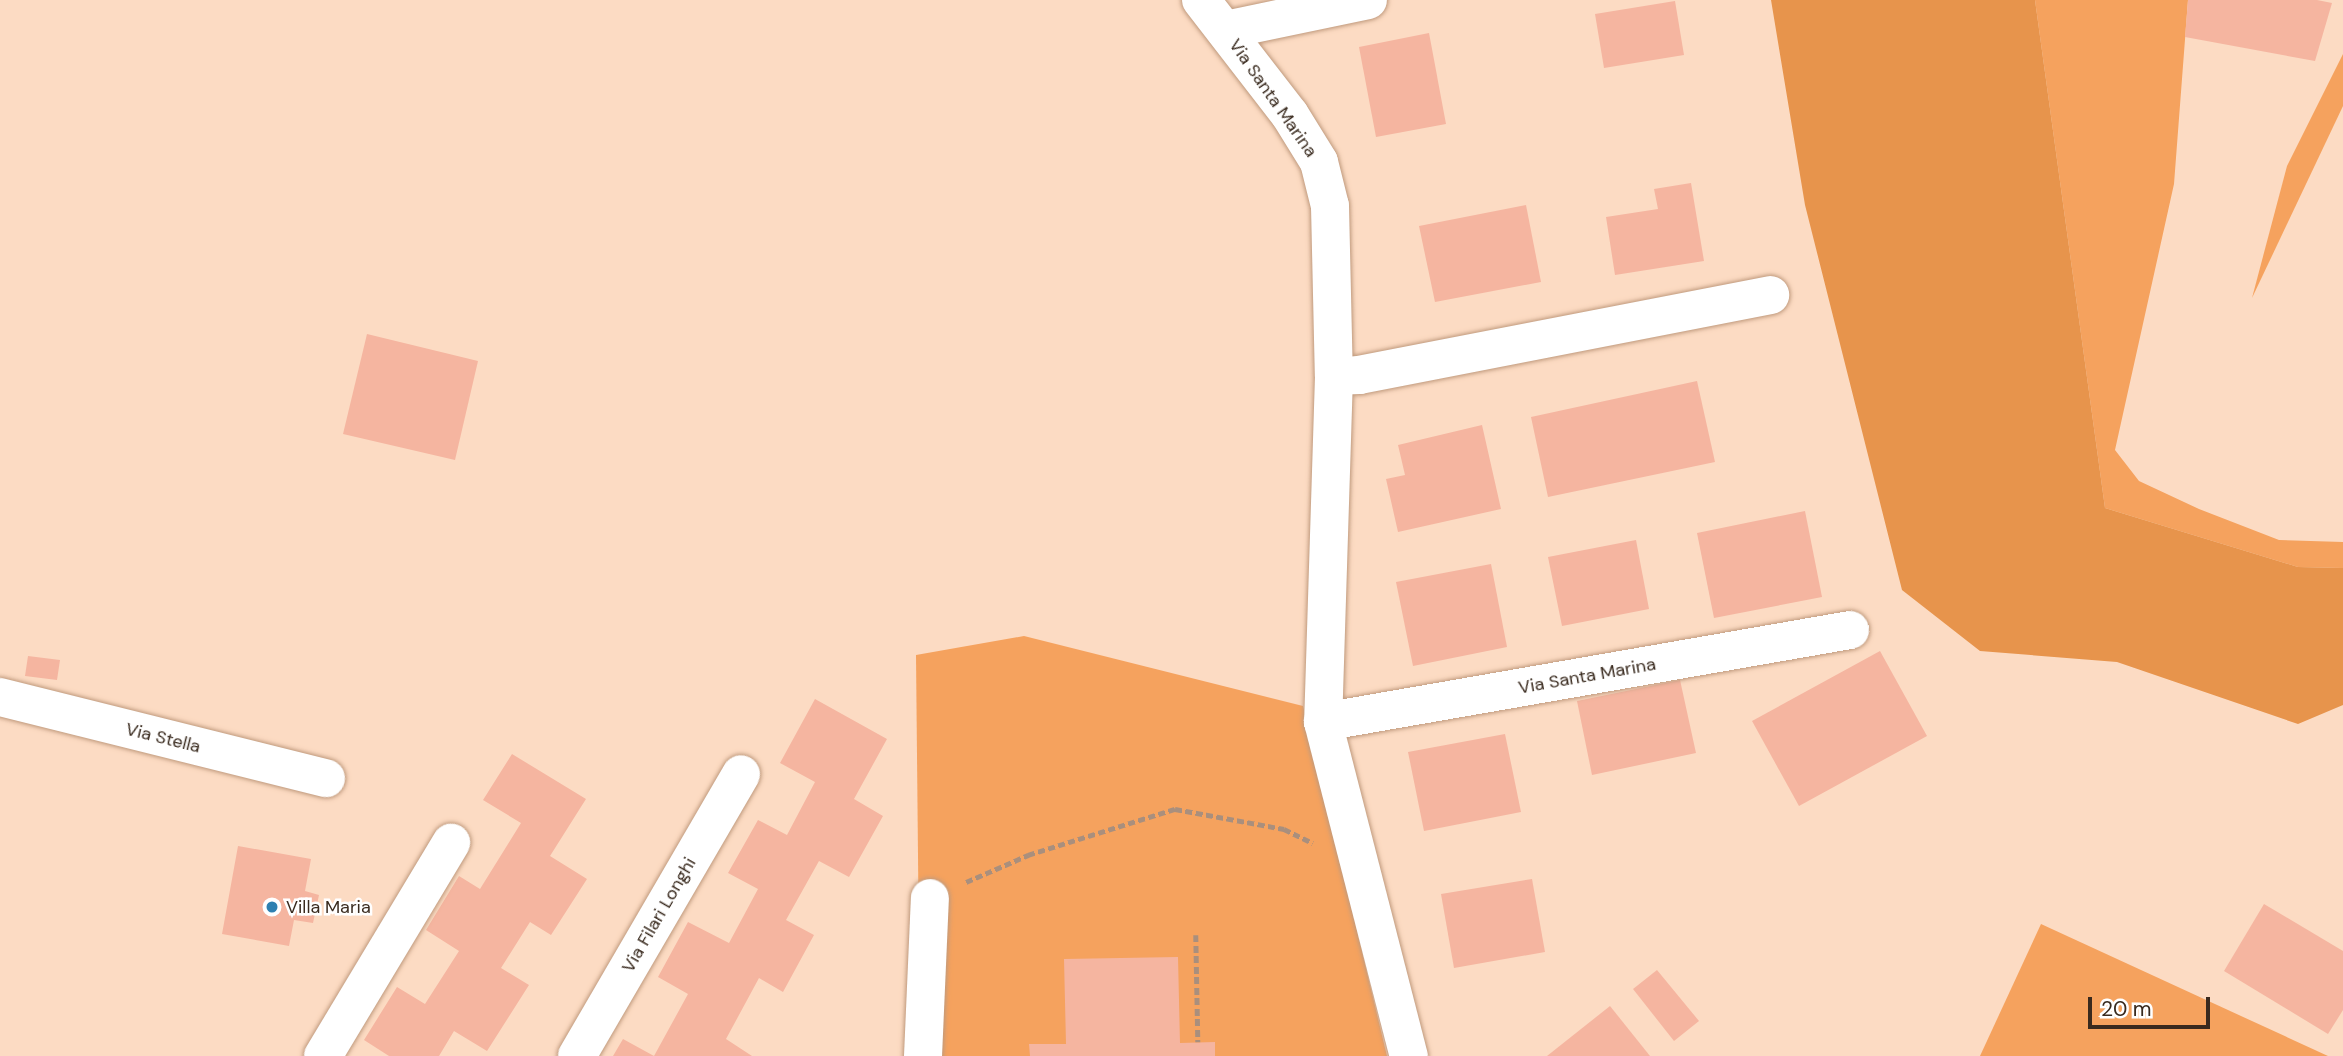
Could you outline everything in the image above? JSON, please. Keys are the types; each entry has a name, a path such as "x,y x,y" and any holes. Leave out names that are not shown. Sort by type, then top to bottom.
{"street":[{"name":"Via Santa Marina","path":"1201,0 1290,115 1319,162 1330,206 1334,376 1323,722 1409,1056"},
{"name":"Via Santa Marina","path":"1225,30 1368,0"},
{"path":"1334,376 1359,375 1770,295"},
{"name":"Via Santa Marina","path":"1323,722 1850,630"},
{"name":"Via Stella","path":"0,697 326,778"},
{"name":"Via Filari Longhi","path":"577,1056 741,774"},
{"path":"323,1056 451,843"},
{"path":"923,1056 929,898"}],"path":[{"path":"929,898 1028,855 1175,809 1284,829 1321,847"},
{"path":"1196,935 1198,1042"}],"shaded area":[{"path":"1771,0 2035,0 2105,508 2298,567 2343,568 2343,705 2298,724 2117,662 1980,651 1902,590 1805,205"},
{"path":"2035,0 2188,0 2174,184 2115,450 2139,481 2199,509 2279,540 2343,542 2343,568 2298,567 2105,508"},
{"path":"2343,54 2343,106 2252,298 2287,166"},
{"path":"1024,636 1303,706 1387,1056 920,1056 916,655"},
{"path":"2041,924 2328,1056 1980,1056"}],"building":[{"path":"2188,0 2317,0 2332,3 2315,61 2185,37"},
{"path":"1675,1 1684,55 1604,68 1595,14"},
{"path":"1429,33 1446,124 1376,137 1359,47"},
{"path":"1691,183 1704,261 1615,275 1606,217 1658,209 1654,189"},
{"path":"1526,205 1541,282 1435,302 1419,226"},
{"path":"367,334 478,361 455,460 343,434"},
{"path":"1697,381 1715,462 1548,497 1531,417"},
{"path":"1482,425 1501,509 1398,532 1386,479 1405,475 1398,445"},
{"path":"1805,511 1822,597 1714,618 1697,533"},
{"path":"1636,540 1649,609 1562,626 1548,557"},
{"path":"1491,564 1507,647 1413,666 1396,582"},
{"path":"1880,651 1927,736 1799,806 1752,721"},
{"path":"28,656 60,660 57,680 25,676"},
{"path":"1680,680 1696,753 1592,775 1577,701"},
{"path":"815,699 887,739 854,799 883,816 849,877 819,861 786,920 814,935 783,992 759,978 726,1039 752,1056 654,1056 688,994 658,977 688,922 729,943 758,889 728,873 758,820 787,835 815,782 780,763"},
{"path":"1505,734 1521,812 1424,831 1408,752"},
{"path":"512,754 586,799 550,856 587,879 551,935 530,922 501,968 529,985 487,1051 454,1031 439,1056 389,1056 364,1040 397,987 425,1004 459,951 426,930 459,876 480,889 521,823 483,800"},
{"name":"Villa Maria","path":"238,846 311,859 305,891 319,895 313,923 294,920 289,946 222,934"},
{"path":"1532,879 1545,952 1454,968 1441,894"},
{"path":"2264,904 2343,951 2343,1010 2328,1034 2224,971"},
{"path":"1178,957 1180,1043 1215,1042 1215,1056 1030,1056 1029,1044 1066,1044 1064,959"},
{"path":"1657,970 1699,1021 1674,1041 1633,989"},
{"path":"1610,1006 1650,1056 1547,1056"},
{"path":"623,1039 654,1056 613,1056"}],"place":[{"name":"Villa Maria","path":"272,907"}]}
